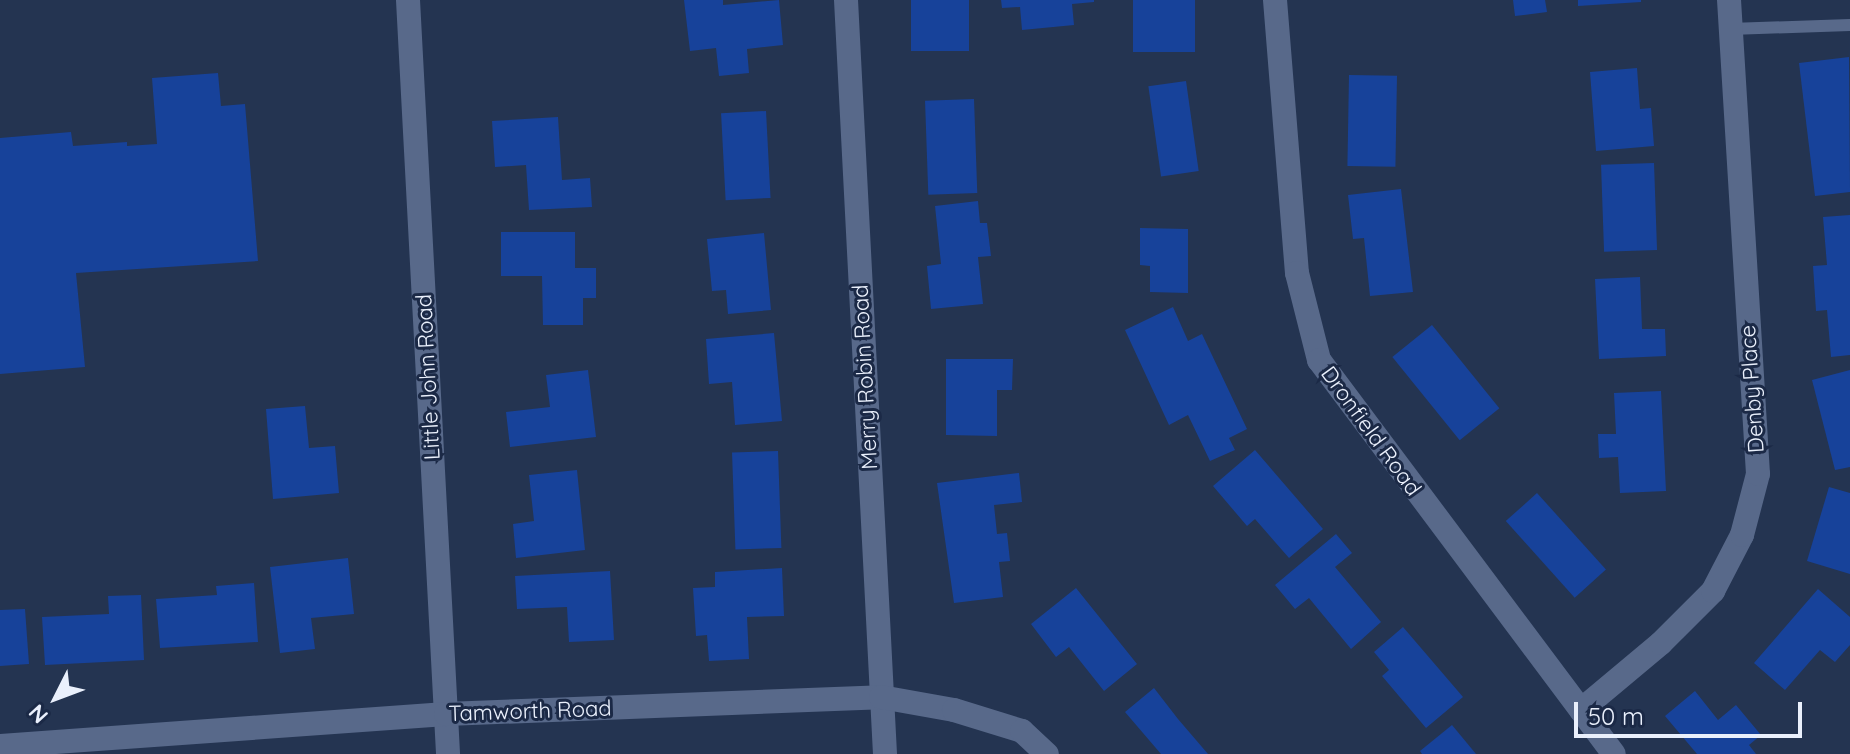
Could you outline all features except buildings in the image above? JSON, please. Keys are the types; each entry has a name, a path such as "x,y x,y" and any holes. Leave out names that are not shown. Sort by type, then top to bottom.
{"street":[{"name":"Little John Road","path":"408,0 448,754"},
{"name":"Merry Robin Road","path":"846,0 885,754"},
{"name":"Dronfield Road","path":"1275,0 1297,273 1319,360 1614,754"},
{"name":"Denby Place","path":"1581,710 1661,643 1713,591 1742,535 1758,474 1729,0"},
{"name":"Tamworth Road","path":"0,746 446,714 881,697 954,710 1022,731 1047,754"}],"lane":[{"path":"1730,29 1850,25"}]}
